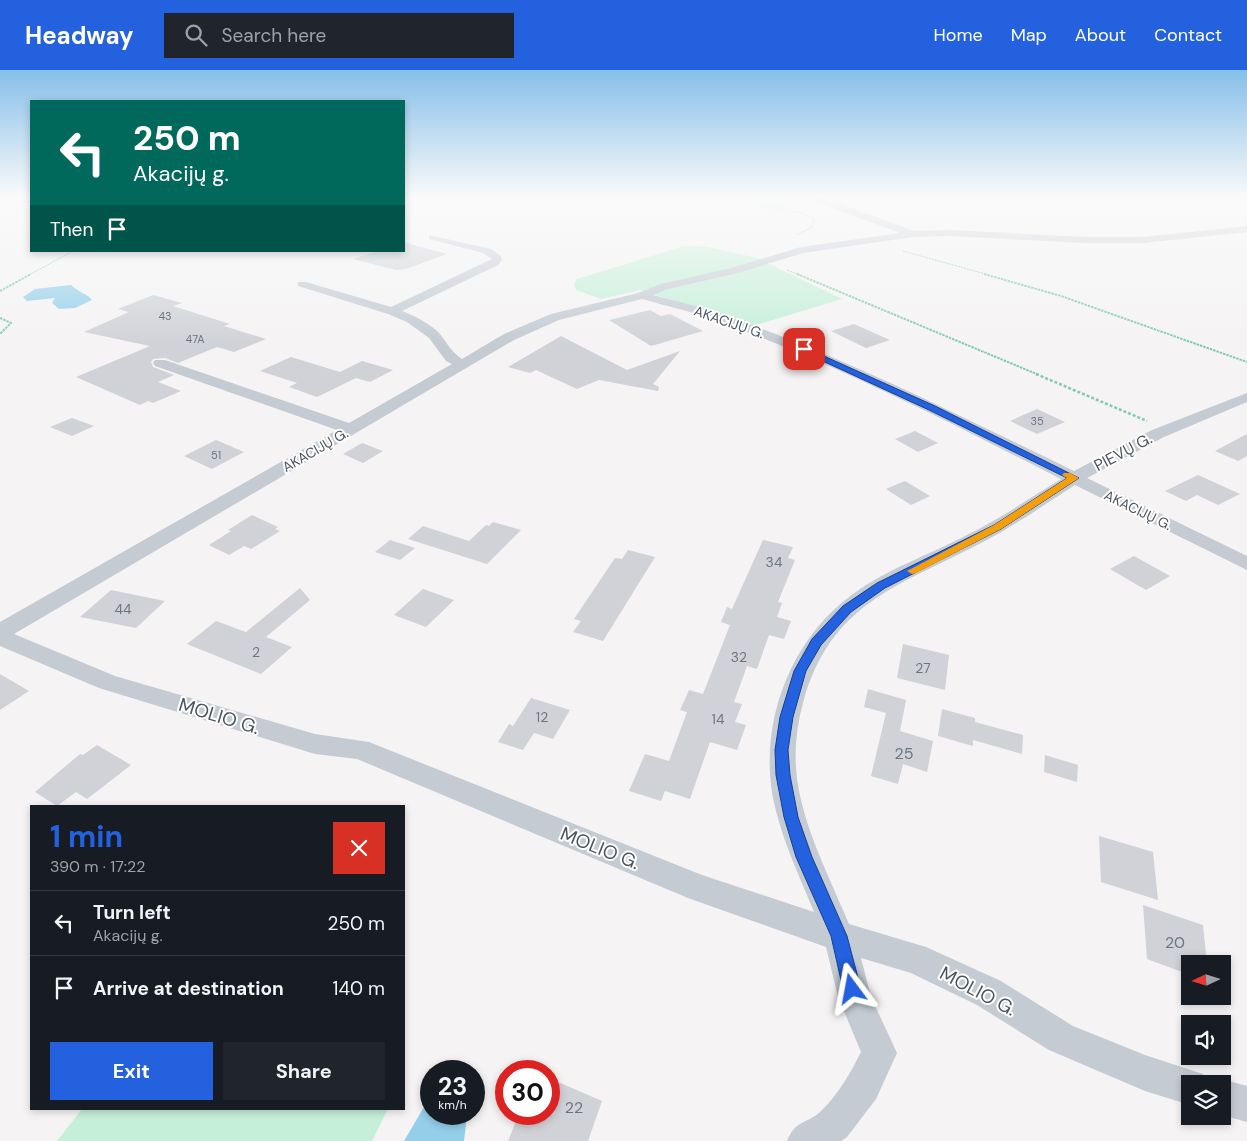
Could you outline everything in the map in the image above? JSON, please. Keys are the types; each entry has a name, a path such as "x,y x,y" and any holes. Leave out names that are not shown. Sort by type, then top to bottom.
{"street":[{"path":"392,310 497,260 496,256 487,251 466,246"},
{"name":"AKACIJŲ G.","path":"0,632 530,326 555,317 642,295 665,286 734,271 800,250 827,246"},
{"path":"302,284 392,310 411,319 434,334 452,358 463,365"},
{"name":"AKACIJŲ G.","path":"642,295 721,318 828,360 1074,478 1247,564"},
{"path":"160,363 351,429"},
{"name":"PIEVŲ G.","path":"806,1141 834,1124 864,1086 880,1053 852,989 839,936 804,857 791,817 783,775 782,750 785,726 800,671 816,642 847,609 881,586 998,527 1074,478 1166,429 1207,411 1247,397"},
{"name":"MOLIO G.","path":"0,637 107,682 315,744 360,749 699,888 839,936 915,958 989,993 1061,1038 1145,1073 1181,1084"},
{"path":"1231,1100 1247,1104"}],"path":[{"path":"777,246 770,250 764,258 766,261 1166,429"},
{"path":"887,246 1061,296 1247,362"},
{"path":"0,291 71,252"},
{"path":"0,318 11,323 0,334"}],"green space":[{"path":"681,247 708,247 757,258 842,299 753,326 640,290 601,299 576,290 574,284 577,279"},
{"path":"81,1110 388,1110 372,1141 57,1141"}],"water":[{"path":"71,285 92,300 75,308 59,309 52,303 55,298 27,301 23,297 35,289"},
{"path":"420,1114 420,1125 466,1125 464,1141 404,1141"}],"building":[{"path":"405,246 418,246 447,254 406,269 396,270 353,259 376,252 405,252"},
{"path":"153,295 182,303 173,306 230,324 224,326 266,339 234,352 217,347 178,363 165,358 153,359 151,362 153,367 174,375 158,382 181,391 153,403 148,401 140,405 76,377 150,346 84,332 129,312 118,309"},
{"path":"650,310 661,316 670,314 703,331 651,346 609,320"},
{"path":"854,324 890,340 866,348 831,331"},
{"path":"561,336 627,370 680,351 653,384 659,387 658,391 599,380 577,389 536,370 530,373 508,367"},
{"path":"291,357 340,372 362,361 393,370 370,382 356,378 317,397 289,387 297,383 260,371"},
{"path":"1037,409 1065,422 1037,434 1010,421"},
{"path":"72,418 94,426 72,436 50,427"},
{"path":"915,431 938,443 918,452 895,439"},
{"path":"1247,434 1247,456 1238,461 1215,451"},
{"path":"216,440 244,452 212,469 184,456"},
{"path":"362,443 383,451 363,463 343,454"},
{"path":"1198,475 1240,494 1218,505 1197,495 1186,501 1165,491"},
{"path":"905,481 930,496 911,505 886,489"},
{"path":"252,515 278,527 275,529 280,531 251,549 244,546 229,555 209,545 231,531 228,530"},
{"path":"493,522 521,530 487,564 408,539 423,526 469,541 486,525 489,526"},
{"path":"390,540 415,548 400,560 375,552"},
{"path":"763,540 793,547 788,558 795,560 778,602 782,603 777,617 791,621 784,639 769,635 757,669 747,666 734,702 742,704 735,722 746,725 737,750 710,742 690,799 665,791 661,801 629,791 645,754 669,761 687,712 680,710 689,690 703,694 730,625 721,622 727,607 732,609"},
{"path":"628,550 655,557 603,641 573,632 581,621 574,619 615,558 622,559"},
{"path":"1134,556 1170,576 1146,590 1110,569"},
{"path":"300,588 310,600 266,637 292,647 261,674 187,644 216,621 246,632"},
{"path":"423,589 454,600 426,627 394,615"},
{"path":"111,590 165,601 136,628 80,617"},
{"path":"903,644 949,655 945,690 897,678"},
{"path":"0,674 29,691 0,710"},
{"path":"868,689 906,700 900,731 933,741 927,772 903,764 898,784 871,776 886,713 864,707"},
{"path":"531,698 570,710 553,739 534,733 523,750 498,742 509,724 513,726"},
{"path":"942,709 975,718 975,722 1023,735 1022,754 973,740 973,746 938,736"},
{"path":"97,745 131,765 87,799 76,792 58,805 55,805 35,792 80,754 83,755"},
{"path":"1045,755 1078,765 1077,782 1044,772"},
{"path":"1099,836 1153,852 1158,900 1101,882"},
{"path":"1143,905 1203,925 1206,955 1181,955 1181,972 1147,959"},
{"path":"560,1083 602,1101 588,1141 508,1141 515,1125 560,1125"}],"slow traffic":[{"path":"912,571 998,527 1074,478 1067,475"}],"route":[{"path":"804,349 932,408 1074,478 998,527 881,586 847,609 816,642 800,671 787,717 782,750 783,775 791,817 804,857 839,936 852,989"}]}
